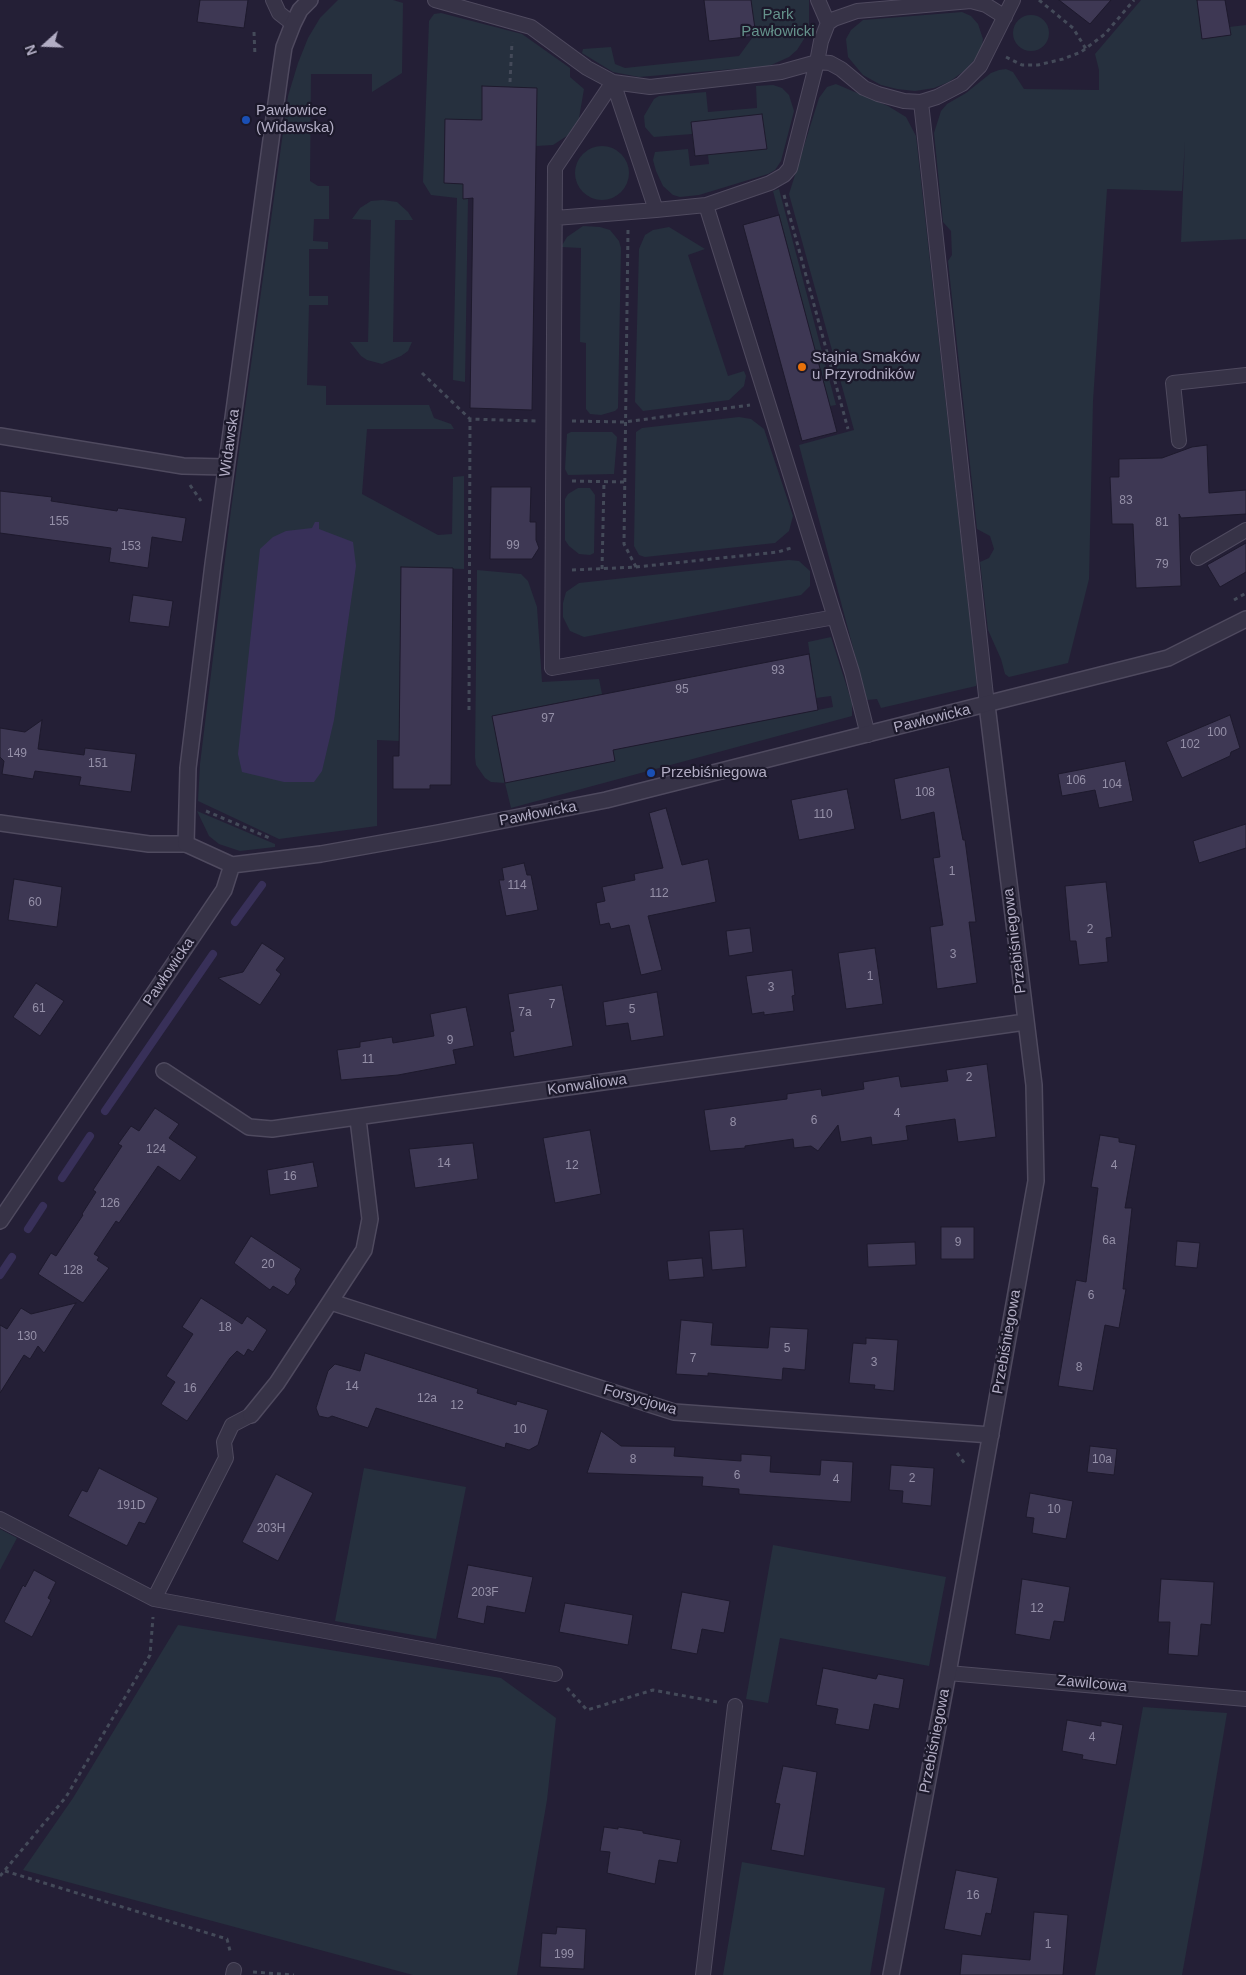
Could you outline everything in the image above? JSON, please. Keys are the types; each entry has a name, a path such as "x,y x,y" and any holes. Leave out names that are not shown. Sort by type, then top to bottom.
{"street":[{"name":"Widawska","path":"186,844 188,768 198,684 280,74 284,47 293,24 300,10 310,0"},
{"path":"0,436 184,466 226,467"},
{"name":"Pawłowicka","path":"0,1221 224,890 232,865 340,850 555,811 868,735 1168,658 1246,619"},
{"name":"Przebiśniegowa","path":"891,1975 992,1434 1036,1181 1034,1085 987,705"},
{"path":"0,823 149,844 186,844 232,865"},
{"name":"Konwaliowa","path":"164,1071 248,1127 272,1129 358,1119 1025,1022"},
{"path":"251,1415 277,1383 364,1250 370,1219 358,1119"},
{"name":"Forsycjowa","path":"331,1302 674,1412 992,1434"}],"lane":[{"path":"273,0 278,13 293,24"},
{"path":"435,0 531,27 587,68 613,82 650,87 781,72 817,62 830,63 841,69 864,88 878,94 904,101 921,102 943,94 962,84 980,66 1013,0"},
{"path":"818,0 828,23"},
{"path":"555,218 706,205 770,183 784,175 790,168 821,40 828,23 848,13 857,10 971,1 986,5 1005,17"},
{"path":"613,82 656,210"},
{"path":"613,82 555,168 552,668 835,617"},
{"path":"921,102 987,705"},
{"path":"706,205 852,672 868,735"},
{"path":"1179,441 1173,383 1246,375"},
{"path":"1198,558 1246,530"},
{"path":"154,1599 226,1458 224,1442 232,1425 251,1415"},
{"path":"0,1519 154,1599 555,1674"},
{"name":"Zawilcowa","path":"948,1673 1240,1698"},
{"path":"702,1975 735,1706"}],"path":[{"path":"1039,0 1079,34 1086,49"},
{"path":"990,49 1022,65 1063,59 1086,49 1105,34 1134,0"},
{"path":"1059,16 1063,11"},
{"path":"510,82 514,22"},
{"path":"254,32 255,56"},
{"path":"784,175 784,193 848,429"},
{"path":"628,212 624,544 636,567"},
{"path":"422,373 470,419 625,422 753,405 767,400"},
{"path":"469,710 470,419"},
{"path":"553,481 624,482"},
{"path":"602,569 604,482"},
{"path":"552,571 636,567 778,552 811,542"},
{"path":"187,806 197,807 281,843 285,858"},
{"path":"0,1876 66,1797 150,1654 154,1599"},
{"path":"555,1674 587,1710 652,1690 735,1706"},
{"path":"5,1871 227,1939 233,1973 294,1975"}],"green space":[{"path":"338,0 393,0 403,3 402,73 372,92 372,74 311,74 310,181 318,186 329,186 329,219 314,219 313,241 328,242 328,249 309,249 309,296 328,296 328,305 309,305 307,385 326,386 326,405 429,405 434,418 451,424 454,429 367,429 362,494 438,535 452,534 453,477 464,476 464,569 401,567 399,741 377,740 377,826 279,839 198,801 200,764 231,510 288,96 308,38 320,18"},
{"name":"Park Pawłowicki","path":"751,0 809,0 809,31 797,50 789,57 769,66 639,77 613,72 582,53 583,49 611,47 615,64 625,68 739,56 755,34"},
{"path":"1141,0 1197,0 1202,39 1230,35 1229,27 1246,25 1246,239 1181,242 1185,141 1182,191 1107,189 1093,401 1089,579 1068,663 1009,677 1005,674 1001,659 988,630 980,562 989,558 994,549 990,536 977,529 948,261 952,255 951,231 943,222 934,133 941,111 947,104 966,93 991,73 999,70 1006,69 1013,72 1024,89 1099,90 1099,70 1095,54"},
{"path":"962,12 971,16 978,24 983,39 981,53 964,71 949,82 934,88 915,91 881,85 863,75 848,57 846,39 851,30 863,20"},
{"path":"441,13 522,34 570,68 570,77 584,89 578,124 573,132 553,145 536,146 536,88 483,86 482,120 445,119 444,183 463,184 463,198 468,199 465,382 453,380 457,198 431,195 423,182 429,21 434,14"},
{"path":"1031,15 1038,16 1044,20 1048,26 1048,40 1044,46 1038,50 1031,51 1024,50 1018,46 1014,40 1013,33 1014,26 1018,20 1024,16"},
{"path":"836,84 888,106 906,117 916,136 977,682 976,686 881,708 877,699 867,700 799,445 854,430 789,194 819,98 827,87"},
{"path":"773,85 782,88 789,95 794,111 781,161 775,170 768,174 699,195 680,197 673,195 663,186 653,160 655,152 688,149 690,166 709,164 708,155 695,156 692,134 654,137 645,127 644,116 654,99 659,96 706,92 708,112 757,108 756,86"},
{"path":"602,146 612,148 621,154 627,163 629,173 627,183 621,192 612,198 602,200 592,198 583,192 577,183 575,173 577,163 583,154 592,148"},
{"path":"779,189 836,405 830,406 773,191"},
{"path":"371,201 397,202 408,212 413,220 395,220 393,342 412,342 408,351 382,364 367,360 361,356 350,342 368,342 371,220 352,219 360,208"},
{"path":"583,226 600,227 610,230 619,241 621,248 618,408 615,411 601,415 590,414 586,409 586,343 580,342 581,248 561,247 567,237"},
{"path":"669,227 705,249 688,255 728,376 744,371 746,376 744,386 729,400 643,411 635,402 639,249 645,235 653,230"},
{"path":"739,417 751,419 764,429 793,516 789,531 775,543 645,557 639,555 634,546 636,432 642,428"},
{"path":"571,432 612,432 617,437 614,474 568,475 565,469 567,434"},
{"path":"578,488 590,488 595,495 594,553 590,555 579,554 565,540 565,499 568,494"},
{"path":"789,560 799,561 810,571 810,586 801,595 584,637 570,631 563,617 563,603 566,592 579,583"},
{"path":"477,570 521,574 528,581 537,607 542,682 599,679 602,694 492,716 506,782 615,761 613,750 833,707 831,696 816,698 808,642 831,637 852,703 852,716 511,808 505,783 491,782 485,778 476,765"},
{"path":"197,811 275,844 275,847 240,851 219,844 209,836"},
{"path":"364,1468 466,1487 436,1639 335,1621"},
{"path":"0,1529 17,1538 0,1570"},
{"path":"773,1545 946,1577 929,1666 780,1638 768,1703 746,1699"},
{"path":"178,1625 501,1678 556,1718 547,1800 517,1975 413,1975 23,1870 73,1798"},
{"path":"1143,1707 1227,1713 1202,1864 1182,1975 1095,1975"},
{"path":"742,1862 885,1888 870,1975 723,1975"}],"shaded area":[{"path":"315,522 319,522 319,529 353,542 356,566 334,720 322,771 314,782 284,782 242,772 238,754 260,549 273,537 286,531 312,528"}],"building":[{"path":"200,0 248,0 244,28 197,22"},
{"path":"704,0 751,0 756,36 709,41"},
{"path":"1059,0 1111,0 1090,24"},
{"path":"1197,0 1225,0 1231,35 1202,39"},
{"path":"482,86 537,88 532,410 470,408 473,198 463,199 463,184 444,183 445,119 482,120"},
{"path":"762,114 767,149 695,156 691,122"},
{"path":"779,215 837,432 802,441 743,225"},
{"path":"1207,445 1209,493 1246,490 1246,514 1181,518 1179,514 1181,586 1136,588 1133,524 1112,524 1110,477 1119,477 1119,459 1162,458 1192,447"},
{"path":"491,487 531,487 530,522 536,522 536,540 539,548 532,559 490,559"},
{"path":"0,491 52,497 51,501 117,511 118,508 186,518 182,542 152,537 148,568 109,562 111,548 0,533"},
{"path":"1246,543 1246,572 1220,587 1207,565"},
{"path":"401,567 453,568 451,785 430,785 430,789 393,789 393,756 399,756"},
{"path":"133,595 173,601 169,627 129,622"},
{"path":"809,654 818,710 613,750 615,761 505,783 492,716"},
{"path":"1230,715 1240,748 1231,752 1230,756 1182,778 1166,742"},
{"path":"42,720 38,749 84,755 85,748 136,754 131,792 79,785 81,777 35,771 33,779 2,774 4,761 0,757 0,728 25,732"},
{"path":"1125,761 1133,801 1099,808 1095,790 1062,796 1058,774"},
{"path":"949,767 963,840 965,840 976,922 969,922 977,983 937,989 930,927 943,925 933,858 940,857 934,812 901,820 894,779"},
{"path":"847,789 855,829 799,840 791,800"},
{"path":"666,808 682,865 708,859 716,902 648,916 662,970 641,975 629,925 611,929 609,923 600,925 596,903 605,901 602,887 635,880 634,874 663,868 649,813"},
{"path":"1246,824 1246,848 1199,863 1193,841"},
{"path":"524,863 527,875 531,875 538,910 506,916 499,880 504,880 502,868"},
{"path":"14,879 62,887 57,927 8,920"},
{"path":"1106,882 1112,937 1106,938 1108,962 1079,965 1076,941 1070,941 1065,886"},
{"path":"750,928 753,952 729,956 726,931"},
{"path":"262,943 285,958 276,970 281,974 260,1005 218,978 243,972"},
{"path":"875,948 883,1004 846,1009 838,953"},
{"path":"792,970 795,995 792,996 794,1011 764,1015 764,1012 752,1014 746,976"},
{"path":"36,983 64,1001 40,1036 13,1017"},
{"path":"562,985 573,1046 514,1057 510,1032 514,1031 508,994"},
{"path":"657,992 664,1036 631,1041 628,1023 606,1026 603,1002"},
{"path":"466,1007 474,1046 453,1050 456,1064 398,1075 341,1080 337,1050 360,1047 360,1042 392,1037 393,1043 434,1036 430,1014"},
{"path":"987,1064 996,1137 958,1142 955,1119 906,1126 908,1140 872,1145 871,1137 841,1142 838,1125 818,1151 811,1146 794,1148 793,1139 745,1146 745,1148 710,1151 704,1110 787,1099 787,1094 821,1089 822,1096 864,1089 863,1082 899,1076 901,1087 948,1081 946,1070"},
{"path":"155,1108 179,1124 169,1138 197,1157 180,1181 158,1166 119,1223 116,1221 94,1254 99,1257 97,1260 109,1268 83,1303 38,1274 51,1253 56,1256 83,1215 96,1192 93,1190 122,1146 118,1144 131,1126 139,1131"},
{"path":"590,1130 601,1194 555,1203 543,1138"},
{"path":"1100,1135 1119,1138 1119,1142 1136,1145 1125,1208 1132,1208 1123,1289 1126,1289 1119,1328 1105,1325 1093,1391 1058,1386 1076,1280 1086,1282 1098,1188 1091,1187"},
{"path":"473,1143 478,1179 415,1188 409,1149"},
{"path":"313,1162 318,1187 270,1195 267,1170"},
{"path":"941,1227 974,1227 974,1259 941,1259"},
{"path":"743,1229 746,1267 712,1270 709,1231"},
{"path":"251,1236 301,1269 295,1279 296,1284 288,1295 273,1286 270,1290 234,1263"},
{"path":"1177,1241 1200,1243 1197,1268 1175,1266"},
{"path":"915,1242 916,1265 868,1267 867,1244"},
{"path":"702,1258 704,1277 669,1280 667,1261"},
{"path":"201,1298 242,1324 247,1316 267,1330 253,1352 248,1349 244,1356 237,1351 230,1358 187,1421 161,1404 175,1382 166,1376 193,1334 182,1327"},
{"path":"76,1303 44,1353 38,1346 30,1359 24,1355 0,1393 0,1325 7,1329 21,1308 31,1314"},
{"path":"681,1320 713,1323 711,1345 768,1348 770,1327 808,1329 805,1370 783,1368 782,1380 708,1373 708,1376 676,1374"},
{"path":"866,1338 898,1340 894,1391 874,1389 875,1385 849,1383 853,1343 866,1344"},
{"path":"365,1353 478,1389 477,1393 516,1405 517,1401 548,1410 538,1445 529,1450 506,1443 505,1448 376,1408 368,1428 332,1416 328,1418 319,1416 316,1408 328,1371 335,1364 360,1371"},
{"path":"601,1431 621,1446 675,1447 674,1456 741,1461 741,1454 771,1456 770,1472 820,1475 821,1460 853,1462 851,1502 739,1494 739,1489 702,1486 703,1477 587,1473"},
{"path":"1090,1446 1117,1449 1114,1475 1087,1472"},
{"path":"891,1465 934,1468 931,1506 902,1503 903,1491 889,1490"},
{"path":"99,1468 158,1498 145,1524 139,1522 127,1546 68,1516 82,1490 87,1492"},
{"path":"276,1474 313,1493 278,1561 242,1542"},
{"path":"1030,1493 1073,1501 1066,1539 1032,1533 1034,1518 1026,1517"},
{"path":"468,1565 533,1577 525,1613 487,1606 484,1624 457,1618"},
{"path":"34,1570 56,1582 48,1598 51,1600 32,1637 4,1622 23,1585 25,1587"},
{"path":"1022,1579 1070,1587 1064,1622 1054,1621 1050,1640 1015,1634"},
{"path":"1161,1579 1214,1582 1211,1625 1201,1624 1198,1656 1168,1654 1170,1622 1158,1622"},
{"path":"682,1592 730,1601 724,1633 702,1629 697,1654 671,1649"},
{"path":"565,1603 633,1615 628,1645 559,1632"},
{"path":"823,1668 876,1679 878,1674 904,1679 899,1709 874,1704 869,1730 835,1724 838,1709 816,1705"},
{"path":"1067,1720 1101,1726 1101,1721 1123,1725 1116,1765 1082,1759 1083,1755 1062,1751"},
{"path":"783,1766 817,1772 804,1856 771,1850 780,1804 775,1803"},
{"path":"604,1827 643,1831 643,1833 681,1840 677,1863 659,1860 655,1884 607,1873 610,1852 600,1851"},
{"path":"956,1870 998,1878 991,1914 986,1913 981,1936 944,1929"},
{"path":"1034,1912 1068,1915 1063,1975 960,1975 962,1954 1030,1960"},
{"path":"557,1927 586,1929 584,1969 540,1967 542,1933 556,1934"}],"waterway":[{"path":"235,922 262,885"},
{"path":"105,1111 213,954"},
{"path":"62,1178 90,1136"},
{"path":"28,1229 43,1206"},
{"path":"0,1275 12,1257"}],"place":[{"name":"Pawłowice (Widawska)","path":"246,120"},
{"name":"Stajnia Smaków u Przyrodników","path":"802,367"},
{"name":"Przebiśniegowa","path":"651,773"}]}
